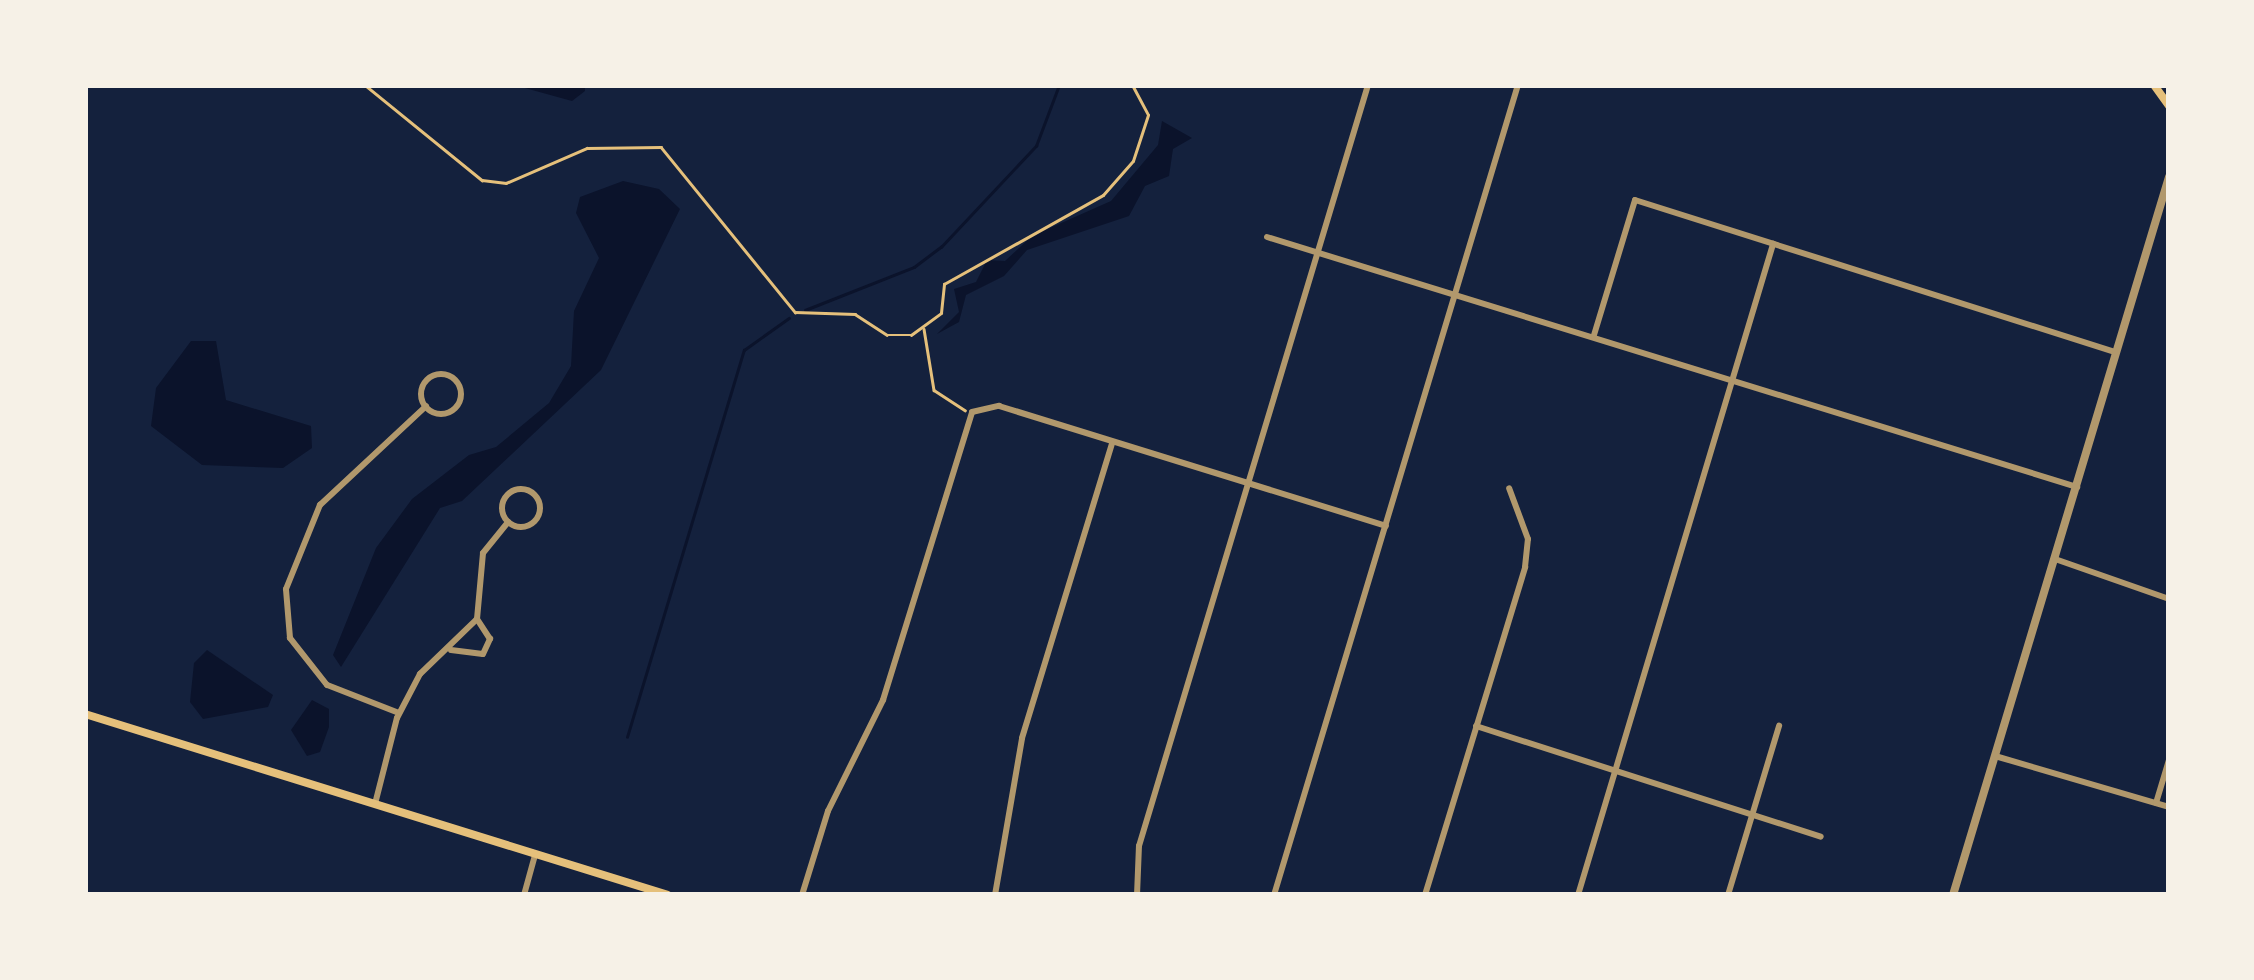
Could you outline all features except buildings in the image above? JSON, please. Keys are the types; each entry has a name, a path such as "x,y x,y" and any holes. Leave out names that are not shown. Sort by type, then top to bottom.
{"main road":[{"path":"2154,85 2169,106"},
{"path":"85,714 668,895"}],"street":[{"path":"1136,895 1139,846 1368,85"},
{"path":"1274,895 1518,85"},
{"path":"1953,895 2169,178"},
{"path":"1594,335 1635,200 2115,352"},
{"path":"1268,237 1458,291 2076,487"},
{"path":"1578,895 1773,244"},
{"path":"399,713 328,685 290,638 286,589 320,504 426,406 428,378 456,380 462,394 452,412 426,406"},
{"path":"802,895 828,811 883,700 972,412 999,406 1386,526"},
{"path":"995,895 1022,738 1112,443"},
{"path":"1426,895 1528,552 1509,488"},
{"path":"374,806 399,713 420,674 450,650 477,619 483,554 508,522 508,494 536,495 537,519 508,522"},
{"path":"2055,559 2169,599"},
{"path":"450,650 482,654 488,631 477,619"},
{"path":"1476,726 1821,837"},
{"path":"1728,895 1779,726"},
{"path":"1995,756 2169,806"},
{"path":"2156,802 2169,760"},
{"path":"524,895 536,855"}],"path":[{"path":"365,85 482,180 506,183 588,148 660,147 795,312 854,314 888,335 924,329 941,312 944,284 1103,195 1133,161 1148,115 1132,85"},
{"path":"924,329 934,390 972,412"}],"water":[{"path":"514,85 585,85 585,91 572,101"},
{"path":"1162,121 1192,138 1173,149 1169,176 1145,186 1129,216 1027,250 1004,276 966,295 959,322 937,334 959,312 954,289 976,282 987,260 1005,261 1032,236 1111,201 1158,145"},
{"path":"623,181 659,189 680,209 601,370 462,501 440,508 341,667 333,655 376,548 412,499 469,455 496,447 549,403 571,366 574,311 599,258 576,213 580,197"},
{"path":"191,341 216,341 226,400 311,426 312,448 283,468 202,465 151,426 156,388"},
{"path":"207,650 273,695 268,707 203,719 190,702 194,663"},
{"path":"312,700 329,709 329,727 320,752 307,756 291,730"}],"waterway":[{"path":"805,310 914,267 941,247 1036,146 1059,85"},
{"path":"627,737 744,350 789,318"}]}
